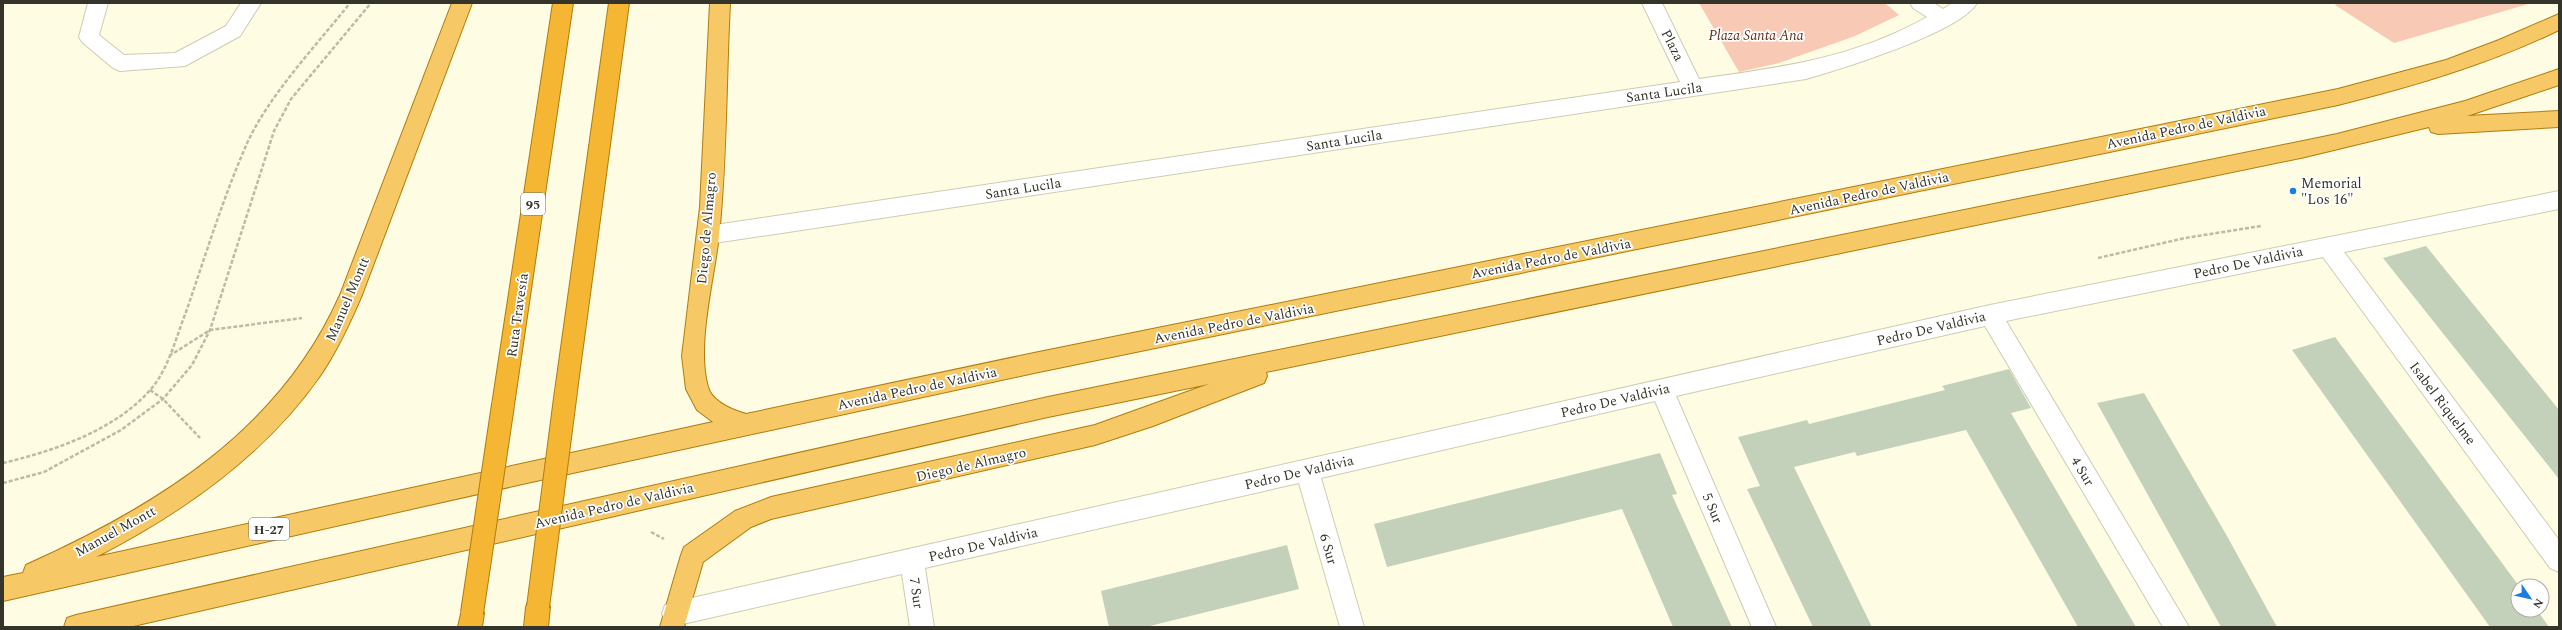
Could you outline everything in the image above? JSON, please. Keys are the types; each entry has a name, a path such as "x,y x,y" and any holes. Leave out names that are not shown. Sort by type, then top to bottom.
{"highway":[{"name":"Ruta Travesía","path":"471,620 563,3"},
{"path":"537,617 619,3"}],"main road":[{"name":"Manuel Montt","path":"3,588 62,560 136,521 182,493 224,462 260,430 291,397 312,369 344,312 462,3"},
{"name":"Diego de Almagro","path":"720,3 708,235 693,362 694,378 704,402 714,411 722,416 747,425"},
{"name":"Avenida Pedro de Valdivia","path":"3,588 536,470 1034,363 2338,97 2398,83 2454,66 2559,21"},
{"name":"Avenida Pedro de Valdivia","path":"76,627 1041,409 2298,151 2399,128 2502,97 2559,77"},
{"name":"Avenida Pedro de Valdivia","path":"2399,128 2559,119"},
{"name":"Diego de Almagro","path":"693,556 743,519 771,508 1095,435 1153,416 1325,350"},
{"path":"673,620 693,556"}],"street":[{"path":"98,3 89,37 120,63 178,61 233,31 251,3"},
{"name":"Plaza","path":"1652,3 1687,72 1692,87"},
{"path":"1920,3 1944,19"},
{"name":"Santa Lucila","path":"708,235 1806,71 1838,63 1944,19 1967,3"},
{"name":"Pedro De Valdivia","path":"673,620 912,560 1990,315 2559,200"},
{"name":"Isabel Riquelme","path":"2327,246 2559,560"},
{"name":"4 Sur","path":"1990,315 2177,627"},
{"name":"5 Sur","path":"1662,390 1764,627"},
{"name":"6 Sur","path":"1307,470 1352,627"},
{"name":"7 Sur","path":"912,560 922,627"}],"path":[{"path":"3,463 28,458 113,419 150,390 168,356 245,147 273,100 350,3"},
{"path":"3,484 44,472 120,430 163,399 192,365 210,330 274,131 291,99 370,3"},
{"path":"2094,259 2185,238 2269,224"},
{"path":"168,356 210,330 344,312"},
{"path":"150,390 163,399 224,462"},
{"path":"645,528 693,556"}],"green space":[{"name":"Plaza Santa Ana","path":"1699,3 1885,3 1899,15 1855,36 1779,63 1739,72"},
{"path":"2337,3 2532,3 2394,43 2335,5"}],"building":[{"path":"2426,246 2559,410 2559,479 2383,258"},
{"path":"2335,337 2513,578 2510,578 2510,618 2543,618 2549,627 2490,627 2292,350"},
{"path":"2009,369 2031,408 2011,413 2136,627 2078,627 1966,430 1857,456 1855,452 1794,467 1872,627 1813,627 1747,489 1760,486 1738,437 1807,420 1809,424 1945,390 1942,386"},
{"path":"2144,393 2227,536 2277,627 2221,627 2097,403"},
{"path":"1660,453 1677,494 1672,495 1732,627 1673,627 1622,509 1387,567 1374,524"},
{"path":"1287,545 1299,589 1146,627 1109,627 1101,591"}],"place":[{"name":"Memorial \"Los 16\"","path":"2293,191"}]}
